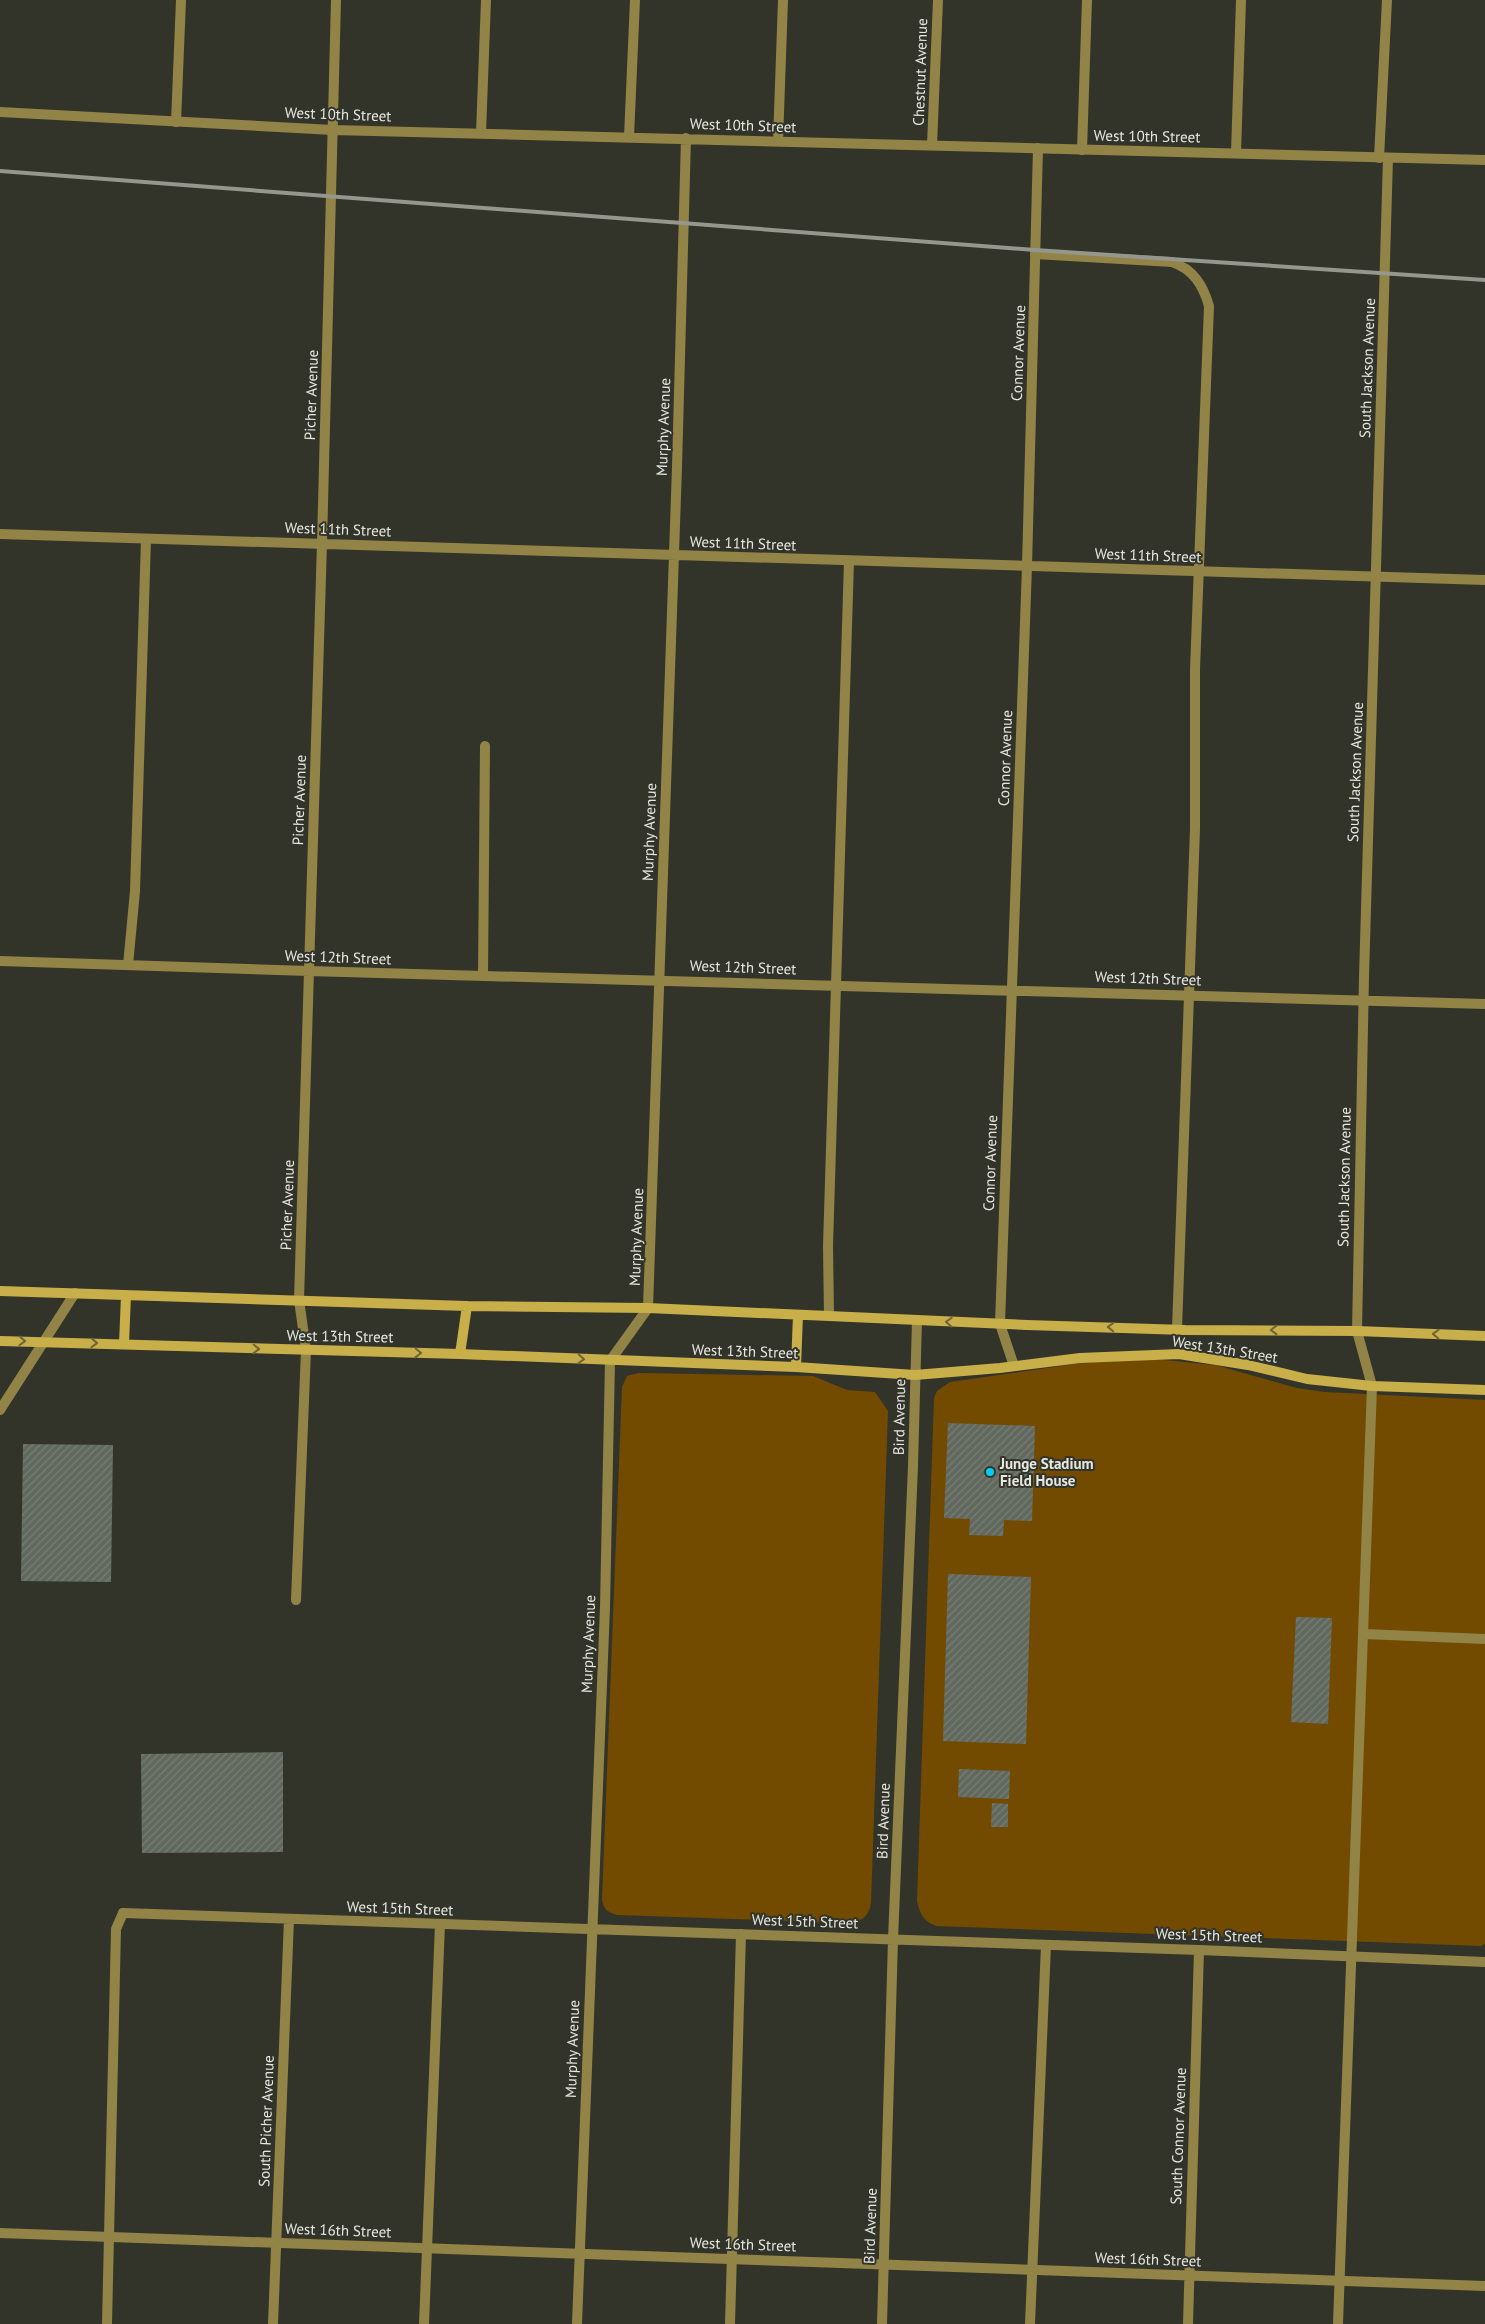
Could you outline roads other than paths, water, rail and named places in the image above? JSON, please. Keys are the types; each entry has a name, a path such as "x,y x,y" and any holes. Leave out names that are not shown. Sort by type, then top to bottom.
{"street":[{"path":"176,122 181,0"},
{"name":"Picher Avenue","path":"296,1600 306,1350 299,1300 336,0"},
{"path":"481,133 486,0"},
{"path":"629,137 635,0"},
{"path":"778,141 783,0"},
{"name":"Chestnut Avenue","path":"932,146 938,0"},
{"path":"1082,150 1087,0"},
{"path":"1236,153 1242,0"},
{"name":"South Jackson Avenue","path":"1338,2324 1353,1956 1372,1386 1356,1331 1363,1000 1376,577 1387,0"},
{"name":"West 10th Street","path":"0,112 333,130 1485,160"},
{"name":"Murphy Avenue","path":"578,2324 591,1929 605,1607 610,1361 648,1308 686,138"},
{"name":"Connor Avenue","path":"1014,1366 1000,1324 1027,566 1038,148"},
{"path":"1036,254 1172,262 1185,266 1196,276 1205,293 1209,320 1199,571 1195,829 1177,1329"},
{"name":"West 11th Street","path":"0,534 1485,580"},
{"path":"128,965 135,891 146,539"},
{"path":"829,1316 828,1246 848,561"},
{"path":"483,975 485,746"},
{"name":"West 12th Street","path":"0,961 1485,1004"},
{"name":"West 13th Street","path":"0,1291 466,1306 648,1308 1000,1324 1177,1329 1356,1331 1485,1336"},
{"path":"0,1410 75,1293"},
{"path":"124,1344 126,1295"},
{"path":"460,1354 466,1306"},
{"path":"796,1367 798,1315"},
{"name":"Bird Avenue","path":"882,2324 893,1939 913,1476 917,1320"},
{"name":"West 13th Street","path":"0,1341 460,1354 796,1367 915,1375 1080,1358 1179,1354 1248,1365 1307,1379 1372,1386 1485,1390"},
{"path":"1364,1634 1485,1639"},
{"name":"West 15th Street","path":"110,2236 116,1929 120,1915 123,1914 893,1939 1485,1962"},
{"name":"South Picher Avenue","path":"273,2324 289,1919"},
{"path":"424,2324 440,1924"},
{"path":"730,2324 734,2258 741,1934"},
{"path":"1030,2324 1046,1945"},
{"name":"South Connor Avenue","path":"1188,2324 1199,1950"},
{"name":"West 16th Street","path":"0,2233 580,2252 1485,2286"},
{"path":"107,2324 110,2236"}],"railway":[{"path":"0,171 1035,250 1485,280"}],"place":[{"name":"Junge Stadium Field House","path":"990,1472"}]}
